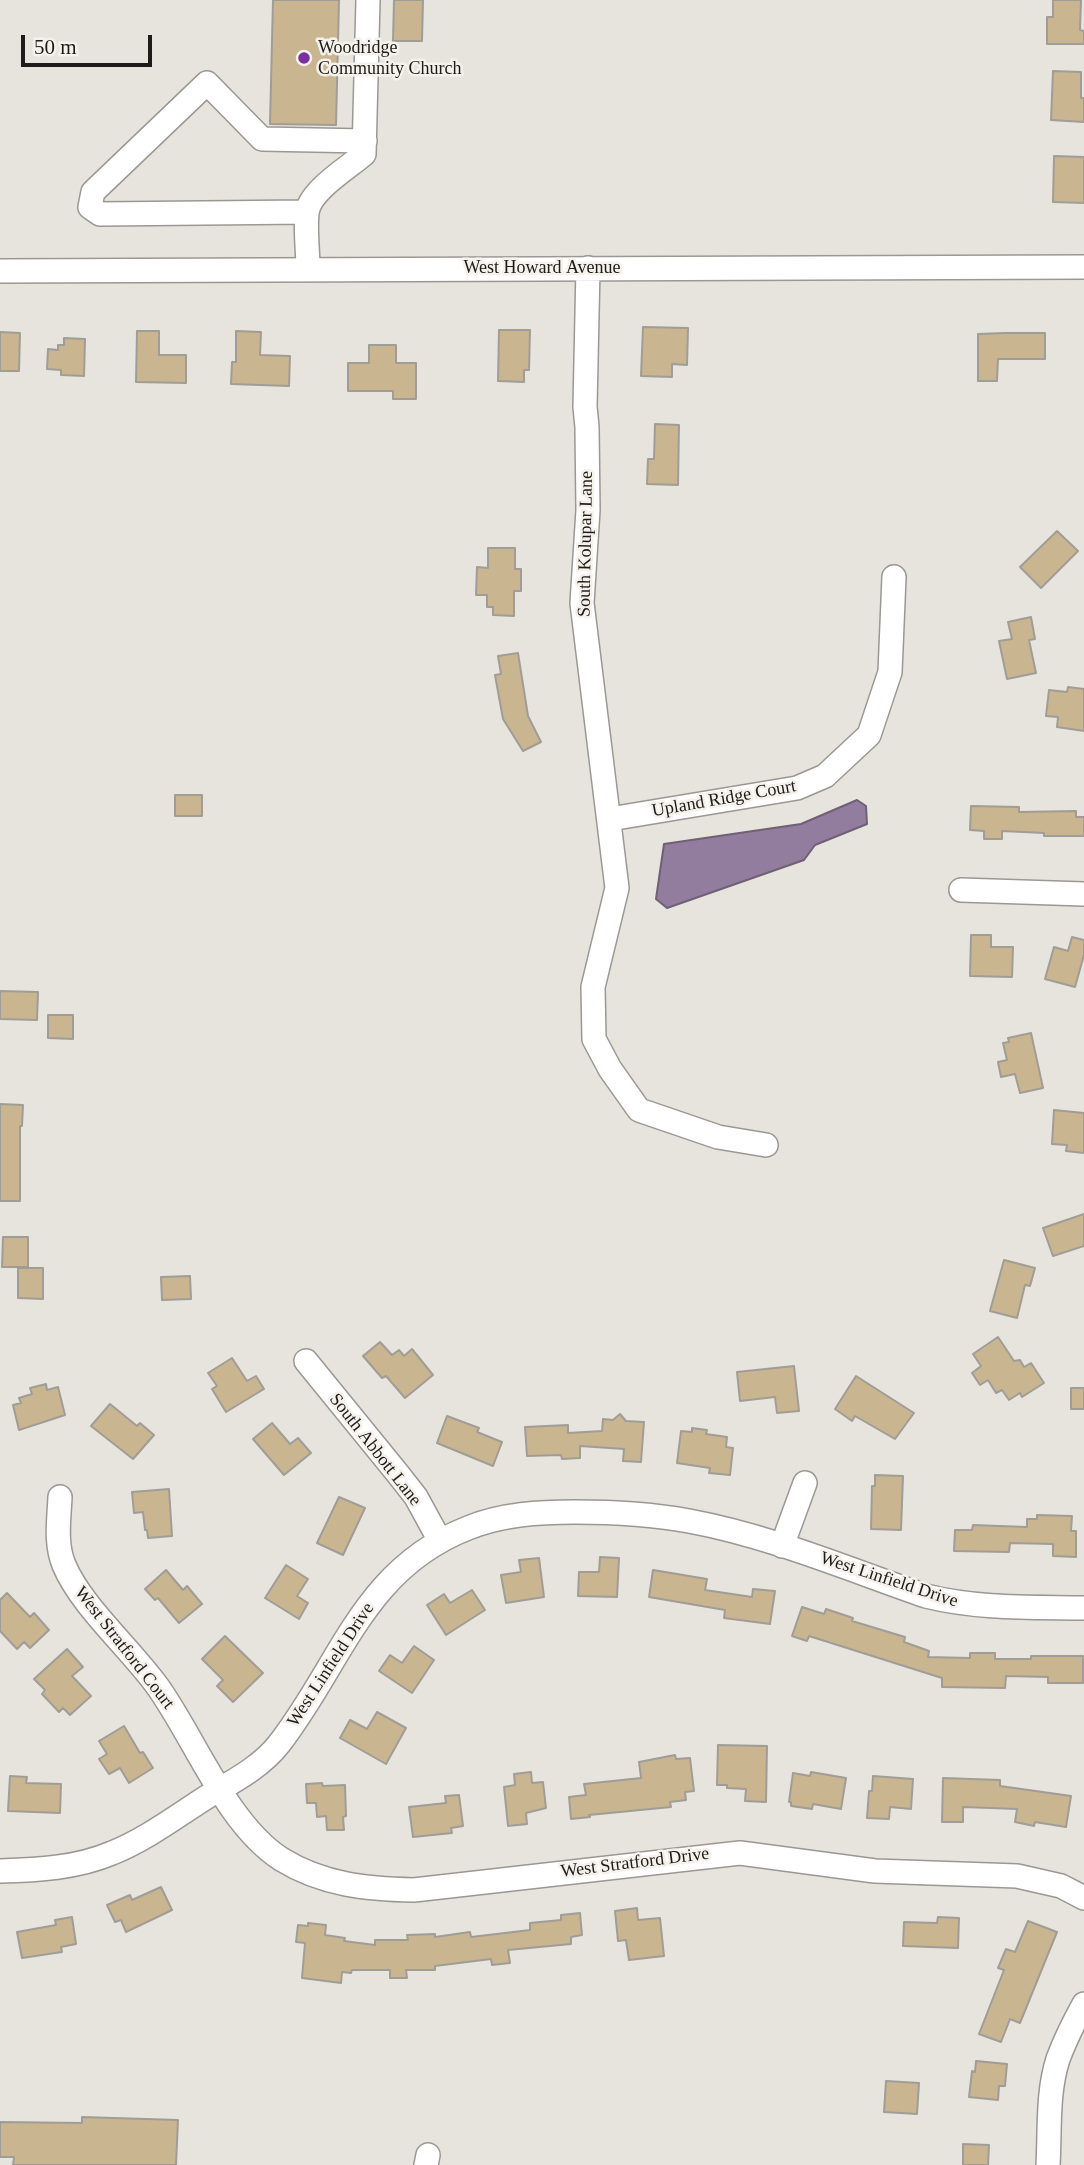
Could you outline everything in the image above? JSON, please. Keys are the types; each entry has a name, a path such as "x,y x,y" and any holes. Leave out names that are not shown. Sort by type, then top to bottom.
{"street":[{"path":"308,269 307,212 318,191 365,154 368,0"},
{"path":"307,212 100,214 90,207 93,192 207,83 262,139 365,141"},
{"name":"West Howard Avenue","path":"0,271 1084,267"},
{"name":"South Kolupar Lane","path":"588,268 585,407 588,510 582,603 617,888 593,986 594,1039 610,1069 639,1110 718,1137 766,1145"},
{"name":"Upland Ridge Court","path":"610,818 797,788 825,776 869,735 890,672 894,577"},
{"path":"961,890 1084,894"},
{"name":"South Abbott Lane","path":"306,1362 416,1497 440,1541"},
{"path":"782,1546 805,1483"},
{"name":"West Stratford Court","path":"60,1497 58,1542 65,1567 74,1584 159,1688 221,1789"},
{"name":"West Linfield Drive","path":"0,1871 52,1868 111,1854 221,1789 272,1753 298,1717 363,1611 395,1574 440,1541 470,1527 498,1519 548,1513 599,1512 689,1521 747,1534 953,1603 976,1606 1084,1608"},
{"name":"West Stratford Drive","path":"221,1789 246,1827 280,1858 319,1878 372,1889 414,1889 740,1853 875,1871 1017,1876 1061,1886 1084,1898"},
{"path":"1048,2165 1051,2096 1057,2062 1069,2030 1084,2004"}],"shaded area":[{"path":"857,800 866,806 867,824 815,845 804,860 667,908 656,899 664,844 801,824"}],"building":[{"path":"273,0 339,0 336,125 270,124"},
{"path":"394,0 423,0 422,41 393,41"},
{"path":"1053,0 1081,0 1080,30 1084,31 1084,44 1047,44 1047,17 1053,17"},
{"path":"1053,71 1081,72 1084,122 1051,120"},
{"path":"1054,156 1084,157 1084,203 1053,202"},
{"path":"643,327 688,328 687,365 672,364 672,377 641,376"},
{"path":"499,330 530,330 529,370 524,370 524,382 498,381"},
{"path":"137,331 159,331 159,355 186,355 186,383 136,382"},
{"path":"236,331 261,332 260,355 290,356 289,386 231,384 232,362 236,362"},
{"path":"0,332 20,333 19,371 0,371"},
{"path":"1045,333 1045,359 998,359 997,381 978,381 978,334"},
{"path":"64,338 85,339 84,376 61,375 61,370 47,369 48,349 58,350 58,345 64,345"},
{"path":"369,345 396,345 396,363 416,363 416,399 393,399 393,391 348,391 348,363 369,363"},
{"path":"655,424 679,425 678,485 647,484 648,459 654,459"},
{"path":"1057,531 1078,551 1041,588 1020,567"},
{"path":"488,548 515,548 515,569 521,569 521,591 514,591 514,616 493,615 493,607 487,607 487,595 476,595 477,567 488,568"},
{"path":"1031,617 1035,639 1029,640 1036,673 1007,679 999,641 1012,639 1008,622"},
{"path":"518,653 528,716 541,742 523,751 503,719 495,675 501,674 498,656"},
{"path":"1068,687 1084,689 1084,731 1057,727 1058,717 1046,716 1049,690 1067,692"},
{"path":"175,795 202,795 202,816 175,816"},
{"path":"971,806 1019,807 1019,812 1076,811 1076,817 1084,817 1084,836 1044,836 1044,833 1002,831 1002,839 984,839 984,831 970,830"},
{"path":"971,935 991,935 991,947 1013,947 1012,977 970,976"},
{"path":"1072,937 1084,940 1084,955 1075,987 1045,979 1054,947 1068,951"},
{"path":"0,991 38,992 37,1020 0,1019"},
{"path":"48,1015 73,1015 73,1039 48,1038"},
{"path":"1031,1033 1043,1088 1020,1093 1015,1074 1001,1077 998,1062 1007,1060 1003,1043 1009,1042 1008,1038"},
{"path":"0,1104 23,1105 20,1126 20,1201 0,1201"},
{"path":"1054,1110 1084,1113 1084,1153 1066,1151 1067,1145 1052,1144"},
{"path":"1084,1214 1084,1246 1053,1256 1043,1228"},
{"path":"3,1237 28,1237 28,1267 2,1267"},
{"path":"1004,1260 1035,1268 1030,1286 1025,1285 1017,1318 990,1311"},
{"path":"18,1268 43,1268 43,1299 18,1298"},
{"path":"190,1276 191,1299 162,1300 161,1277"},
{"path":"998,1337 1014,1361 1020,1360 1024,1367 1031,1363 1044,1383 1022,1397 1020,1393 1009,1400 1002,1390 996,1393 988,1380 980,1385 972,1373 981,1366 973,1354"},
{"path":"380,1342 392,1355 399,1350 404,1356 412,1349 433,1375 405,1398 386,1376 382,1378 363,1356"},
{"path":"232,1358 247,1381 256,1376 264,1389 226,1412 212,1389 217,1386 208,1373"},
{"path":"794,1366 799,1411 777,1413 775,1397 740,1401 737,1372"},
{"path":"856,1376 914,1413 895,1439 855,1416 852,1421 835,1409"},
{"path":"46,1384 47,1390 58,1387 65,1415 19,1430 13,1405 21,1403 19,1398 32,1394 30,1388"},
{"path":"1071,1388 1084,1388 1084,1409 1071,1409"},
{"path":"110,1404 137,1426 140,1423 154,1435 133,1459 91,1426"},
{"path":"620,1414 626,1421 644,1422 641,1462 623,1461 624,1449 580,1446 580,1458 562,1459 561,1455 527,1456 525,1427 568,1425 568,1433 602,1431 603,1419 613,1420"},
{"path":"447,1416 479,1428 477,1432 502,1442 493,1466 437,1443"},
{"path":"272,1423 290,1444 298,1438 311,1453 284,1475 253,1439"},
{"path":"692,1428 707,1430 706,1434 727,1437 726,1447 733,1448 730,1475 709,1473 710,1468 677,1463 681,1431 692,1432"},
{"path":"875,1475 903,1476 901,1530 871,1529 872,1486 875,1486"},
{"path":"169,1489 172,1536 148,1538 143,1512 134,1513 132,1492"},
{"path":"339,1497 365,1508 343,1555 317,1543"},
{"path":"1037,1515 1072,1516 1071,1531 1076,1531 1076,1557 1053,1556 1053,1544 1010,1543 1009,1552 954,1551 955,1530 972,1530 973,1525 1027,1527 1027,1519 1037,1519"},
{"path":"600,1557 619,1558 617,1597 578,1596 579,1572 599,1572"},
{"path":"539,1558 544,1597 506,1603 501,1575 521,1572 519,1560"},
{"path":"286,1565 308,1579 297,1596 308,1603 299,1619 265,1598"},
{"path":"166,1570 183,1590 187,1586 202,1604 179,1623 158,1598 155,1600 145,1589"},
{"path":"653,1570 707,1579 705,1590 752,1597 753,1589 775,1591 770,1624 724,1618 725,1610 649,1597"},
{"path":"472,1590 485,1610 446,1635 427,1605 444,1594 450,1603"},
{"path":"7,1593 30,1617 34,1613 49,1630 30,1648 24,1642 17,1649 0,1631 0,1600"},
{"path":"802,1607 824,1614 826,1609 853,1618 852,1621 905,1637 904,1642 929,1651 928,1657 970,1658 970,1653 995,1653 995,1659 1083,1656 1083,1683 1048,1683 1048,1677 1006,1676 1005,1688 942,1687 942,1678 809,1636 807,1641 792,1636"},
{"path":"225,1636 263,1673 233,1702 217,1686 223,1680 202,1659"},
{"path":"414,1646 434,1660 412,1693 379,1671 390,1655 402,1663"},
{"path":"67,1649 83,1667 72,1676 91,1696 70,1715 63,1708 59,1712 42,1694 45,1690 34,1679"},
{"path":"377,1712 406,1728 386,1764 340,1738 350,1720 367,1729"},
{"path":"124,1726 140,1753 143,1752 153,1768 129,1783 120,1768 109,1774 99,1759 107,1754 99,1741"},
{"path":"718,1745 767,1746 766,1802 745,1801 746,1789 717,1785"},
{"path":"675,1755 676,1759 690,1758 694,1791 685,1792 686,1800 670,1802 671,1807 571,1819 569,1797 586,1795 584,1784 641,1778 639,1762"},
{"path":"531,1772 532,1783 543,1782 546,1808 526,1813 527,1824 508,1826 504,1787 515,1785 514,1774"},
{"path":"811,1772 846,1778 841,1809 813,1804 812,1809 791,1806 789,1802 793,1773 810,1776"},
{"path":"10,1776 27,1777 26,1783 61,1784 60,1813 8,1811"},
{"path":"873,1776 913,1779 911,1809 890,1807 889,1819 867,1818"},
{"path":"943,1778 1000,1780 1000,1786 1071,1796 1066,1827 1035,1822 1034,1826 1015,1822 1017,1809 963,1807 963,1822 942,1822"},
{"path":"322,1783 323,1786 345,1785 344,1830 327,1830 326,1816 317,1817 316,1803 307,1803 306,1784"},
{"path":"459,1795 463,1826 451,1828 452,1833 413,1837 409,1807 446,1803 445,1796"},
{"path":"161,1887 172,1910 126,1932 121,1920 115,1922 107,1905 130,1895 132,1900"},
{"path":"637,1908 638,1920 660,1918 664,1956 629,1960 626,1940 618,1941 615,1911"},
{"path":"580,1913 582,1935 571,1937 571,1944 508,1950 510,1963 492,1965 491,1959 435,1966 435,1970 406,1970 407,1978 390,1978 390,1970 352,1970 351,1973 342,1972 341,1983 302,1978 305,1943 296,1942 298,1925 326,1925 325,1935 345,1938 344,1941 375,1945 375,1940 408,1940 407,1935 435,1934 435,1937 470,1932 471,1937 530,1930 530,1923 561,1920 561,1915"},
{"path":"72,1917 76,1944 61,1947 62,1952 22,1958 17,1932 56,1925 55,1920"},
{"path":"938,1917 959,1918 958,1948 903,1946 904,1922 937,1923"},
{"path":"1028,1921 1057,1932 1020,2023 1010,2019 1001,2042 979,2034 1004,1970 998,1968 1006,1949 1015,1952"},
{"path":"976,2061 1007,2064 1005,2086 999,2086 998,2100 969,2097"},
{"path":"886,2081 919,2083 917,2114 884,2112"},
{"path":"82,2117 178,2120 176,2165 13,2165 14,2157 0,2157 0,2122 82,2123"},
{"path":"963,2144 989,2145 988,2165 963,2165"}],"place":[{"name":"Woodridge Community Church","path":"304,58"}]}
